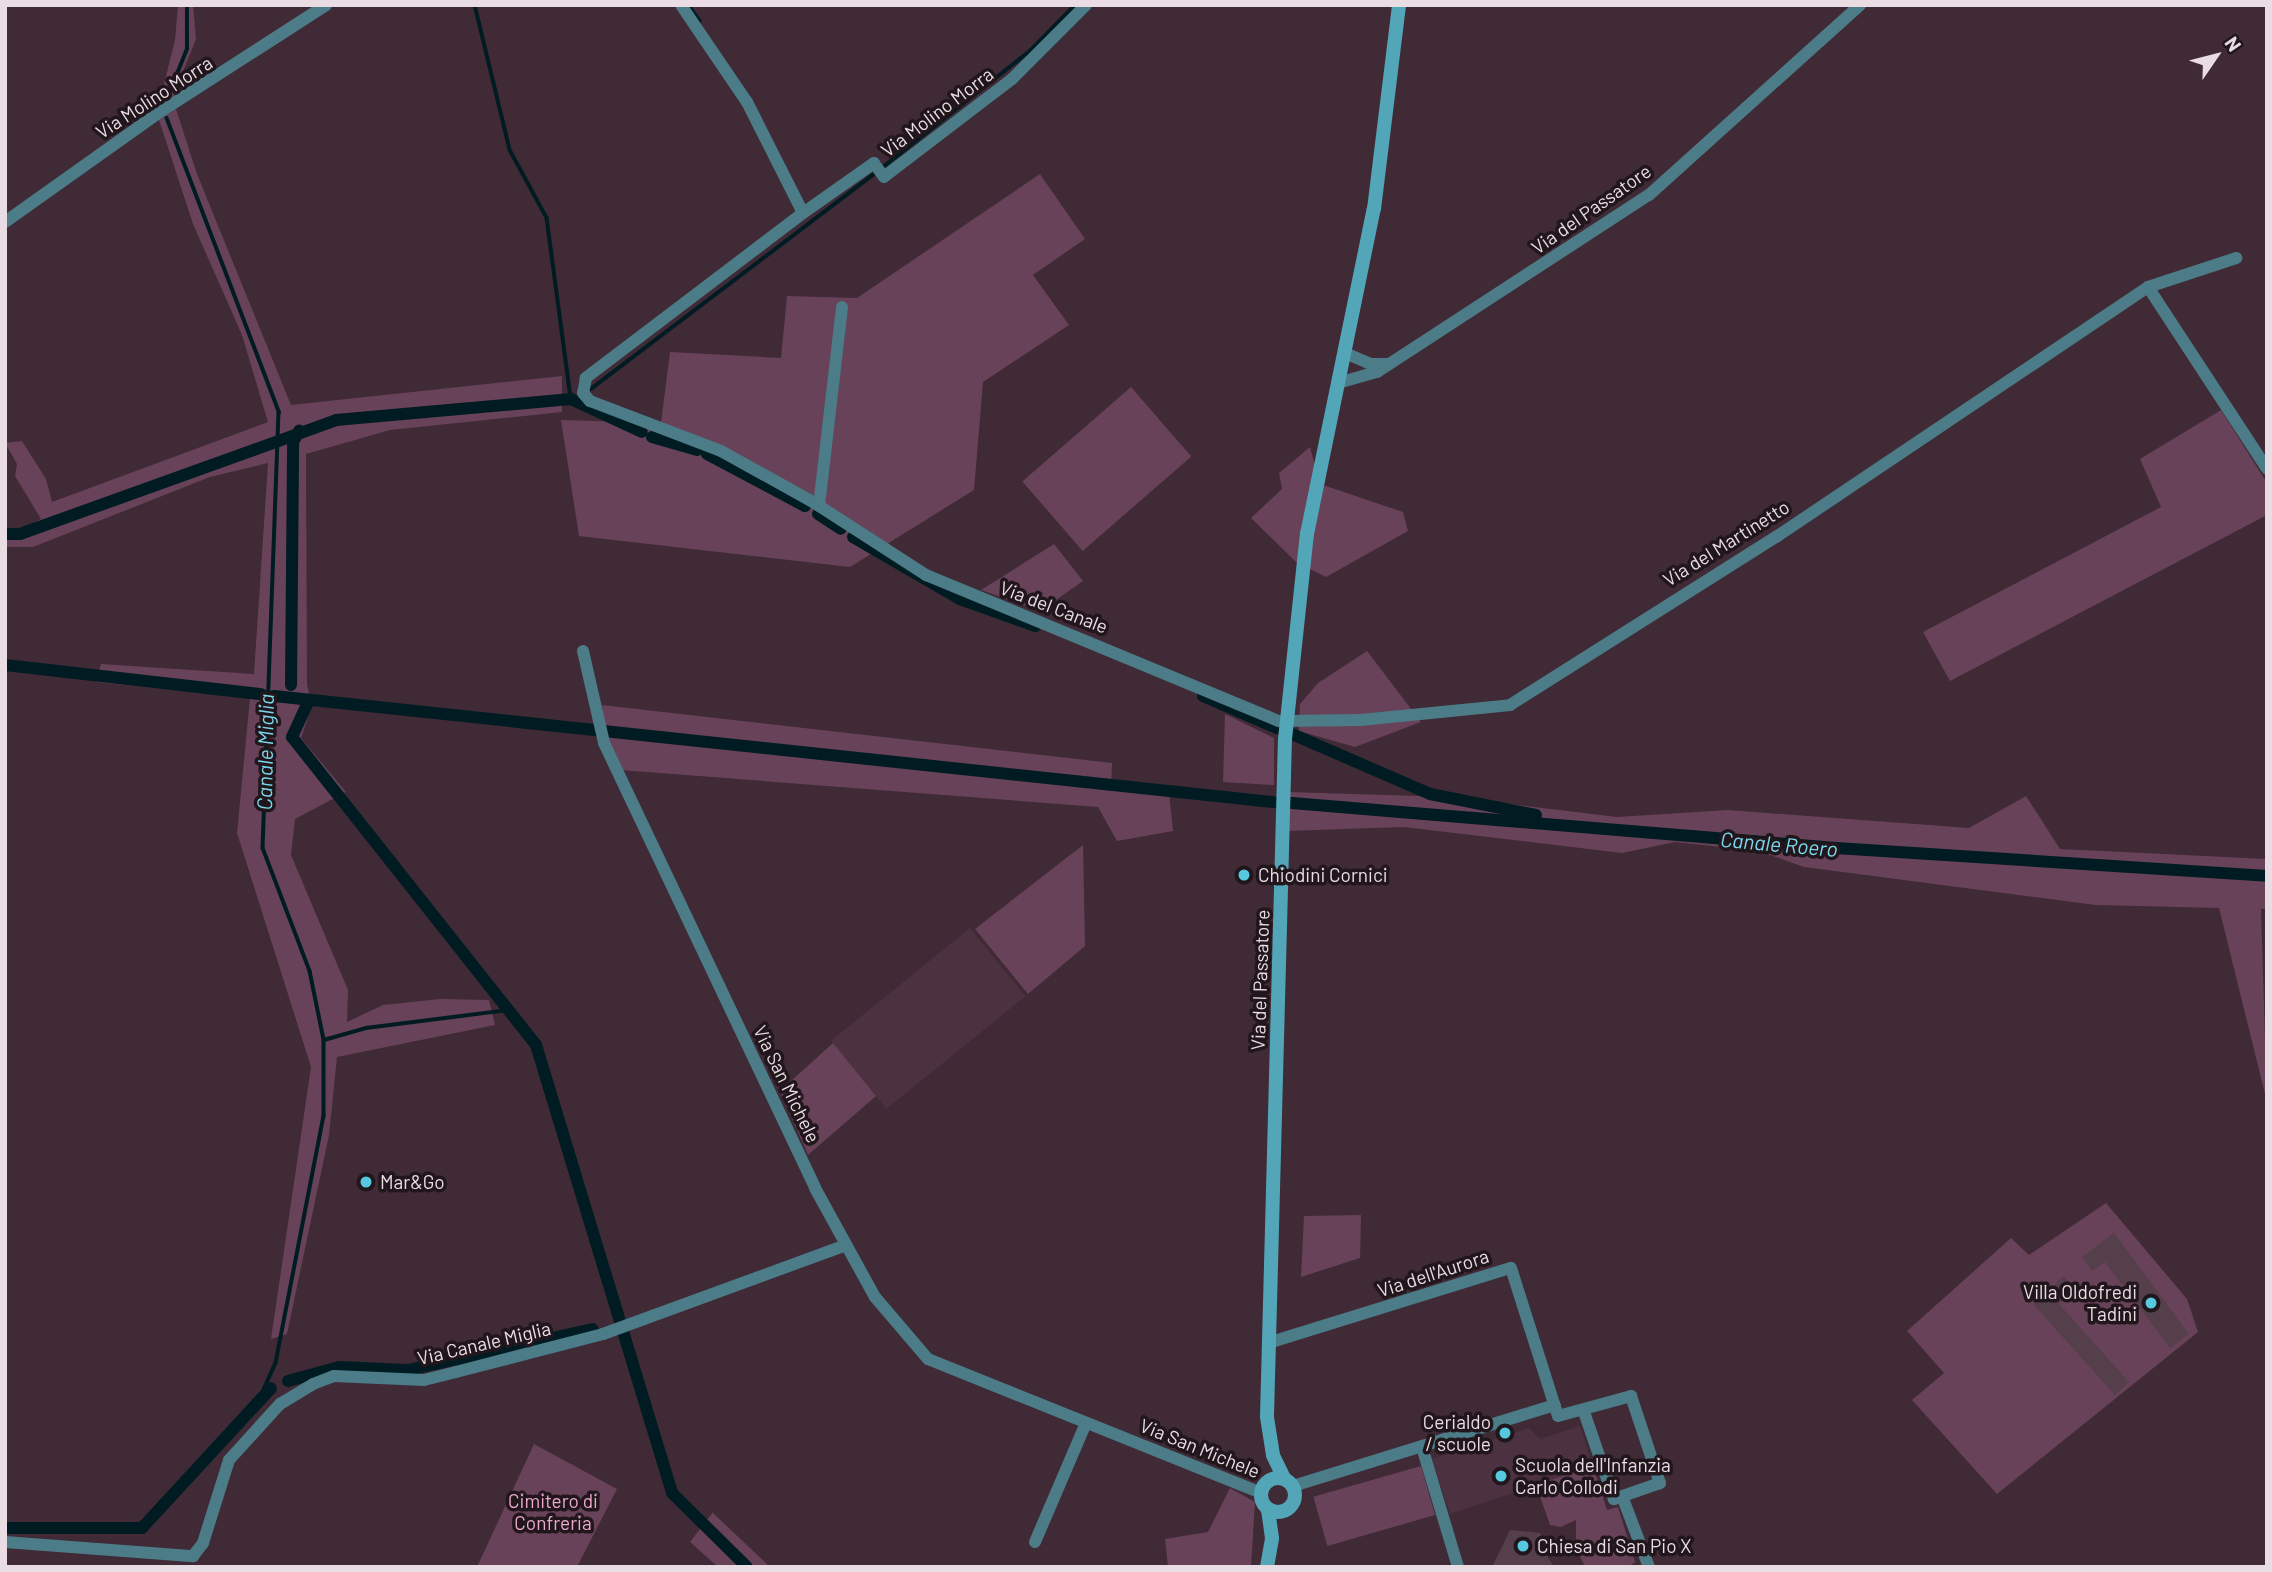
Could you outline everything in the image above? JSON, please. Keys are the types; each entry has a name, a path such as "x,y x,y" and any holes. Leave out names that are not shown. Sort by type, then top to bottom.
{"street":[{"name":"Via Molino Morra","path":"5,222 157,114 326,5"},
{"path":"681,5 747,102 803,213"},
{"name":"Via Molino Morra","path":"590,401 583,393 586,378 803,213 874,163 884,177 1012,79 1086,5"},
{"name":"Via del Passatore","path":"1289,1482 1273,1455 1267,1416 1286,722 1307,534 1374,209 1399,5"},
{"name":"Via del Passatore","path":"1338,383 1390,364 1648,195 1860,5"},
{"name":"Via del Martinetto","path":"1286,722 1510,705 1776,537 2148,287 2236,258"},
{"path":"2148,287 2267,469"},
{"path":"819,506 842,307"},
{"path":"1346,353 1371,364 1390,364"},
{"name":"Via del Canale","path":"590,401 721,452 819,506 926,575 1286,722"},
{"name":"Via San Michele","path":"583,651 602,737 846,1245 876,1297 928,1359 1086,1423 1263,1488"},
{"name":"Via Canale Miglia","path":"5,1542 195,1561 229,1460 280,1404 304,1389 334,1377 424,1380 621,1327 846,1245"},
{"name":"Via dell'Aurora","path":"1268,1343 1511,1268 1555,1405"},
{"path":"1272,1538 1263,1488 1422,1447 1555,1405 1559,1416 1584,1412 1631,1396 1660,1483 1614,1499 1584,1412"},
{"path":"1034,1542 1086,1423"},
{"path":"1422,1447 1458,1567"},
{"name":"Via del Passatore","path":"1263,1488 1273,1455"},
{"path":"1267,1567 1272,1538 1284,1511 1295,1498 1289,1482"},
{"path":"1622,1496 1646,1566"},
{"path":"1268,1509 1284,1511"}],"shaded area":[{"path":"970,928 1025,996 886,1109 831,1041"},
{"name":"Scuola dell'Infanzia Carlo Collodi","path":"1580,1426 1593,1466 1450,1514 1432,1459 1529,1428 1540,1439"}],"green space":[{"path":"178,5 193,5 196,39 172,99 159,104 175,40"},
{"path":"176,109 197,174 291,405 562,376 562,412 390,430 306,454 307,685 312,705 301,738 346,792 295,819 291,855 348,990 347,1022 383,1005 440,999 489,1000 495,1025 337,1057 329,1135 287,1334 271,1339 311,1067 237,833 250,698 96,682 101,664 254,674 268,463 210,477 33,547 5,547 5,529 21,530 41,519 15,476 17,464 5,443 22,441 46,479 52,502 268,422 242,335 193,224 159,120"},
{"path":"1040,174 1085,239 1033,275 1069,325 983,382 974,490 850,567 579,536 561,420 661,423 670,352 781,358 787,296 857,298"},
{"path":"1131,387 1191,456 1083,551 1022,481"},
{"path":"2221,410 2267,483 2267,515 1950,681 1923,632 2161,507 2140,459"},
{"path":"1310,447 1320,484 1403,512 1408,531 1326,577 1296,562 1251,518 1282,489 1279,473"},
{"path":"1054,544 1083,581 1040,611 981,590"},
{"path":"1367,651 1421,722 1355,747 1299,731 1300,704 1318,683"},
{"path":"602,705 1112,763 1111,789 1169,792 1173,831 1117,841 1098,807 621,770 608,745"},
{"path":"1225,714 1274,738 1274,785 1223,782"},
{"path":"1288,792 1451,797 1617,817 1728,810 1969,828 2026,796 2060,849 2267,859 2267,909 2261,909 2267,1102 2219,908 2096,905 1804,867 1759,851 1675,842 1622,853 1404,827 1287,831"},
{"path":"1083,845 1085,946 1028,994 975,929"},
{"path":"833,1043 876,1096 808,1155 780,1091"},
{"path":"2106,1203 2187,1299 2198,1332 1997,1494 1912,1400 1944,1373 1907,1331 2011,1238 2029,1255"},
{"path":"1361,1215 1360,1258 1301,1277 1304,1216"},
{"name":"Cimitero di Confreria","path":"534,1444 617,1489 577,1567 477,1567"},
{"path":"1421,1466 1435,1515 1327,1546 1313,1497"},
{"path":"1593,1466 1607,1510 1618,1507 1635,1562 1628,1567 1585,1567 1576,1548 1576,1520 1561,1527 1550,1525 1536,1485"},
{"path":"1230,1488 1255,1502 1251,1567 1168,1567 1165,1539 1208,1532"},
{"path":"713,1512 770,1567 718,1567 690,1542"}],"building":[{"name":"Villa Oldofredi Tadini","path":"2114,1233 2189,1334 2170,1348 2105,1262 2092,1271 2082,1257"},
{"name":"Villa Oldofredi Tadini","path":"2064,1276 2076,1289 2059,1304 2129,1382 2115,1395 2033,1304"},
{"name":"Chiesa di San Pio X","path":"1510,1530 1541,1533 1540,1544 1554,1567 1492,1567"}],"waterway":[{"name":"Canale Miglia","path":"167,99 187,49 187,5"},
{"path":"475,5 510,150 547,218 571,399"},
{"path":"883,167 1030,51 1075,5"},
{"path":"690,7 700,21"},
{"name":"Canale Miglia","path":"167,118 279,412 263,848 310,971 324,1040 324,1116 276,1363 264,1390"},
{"path":"591,389 876,173"},
{"path":"5,534 20,534 336,420 571,399 642,432"},
{"path":"291,685 293,442 299,431"},
{"path":"652,437 697,450"},
{"path":"707,454 805,506"},
{"path":"818,514 841,529"},
{"path":"853,537 960,599 1035,626"},
{"path":"5,665 261,694"},
{"path":"274,696 1273,802"},
{"path":"1203,696 1277,728"},
{"path":"309,700 292,737 536,1045 672,1493 747,1567"},
{"path":"1292,734 1430,794 1536,815"},
{"name":"Canale Roero","path":"1292,803 1836,848 2267,876"},
{"path":"324,1040 366,1028 509,1010"},
{"path":"288,1381 339,1367 408,1370 593,1329"},
{"path":"5,1528 142,1528 271,1388"}],"place":[{"name":"Chiodini Cornici","path":"1244,875"},
{"name":"Mar&Go","path":"366,1182"},
{"name":"Villa Oldofredi Tadini","path":"2151,1303"},
{"name":"Cerialdo / scuole","path":"1505,1433"},
{"name":"Scuola dell'Infanzia Carlo Collodi","path":"1501,1476"},
{"name":"Chiesa di San Pio X","path":"1523,1546"}]}
